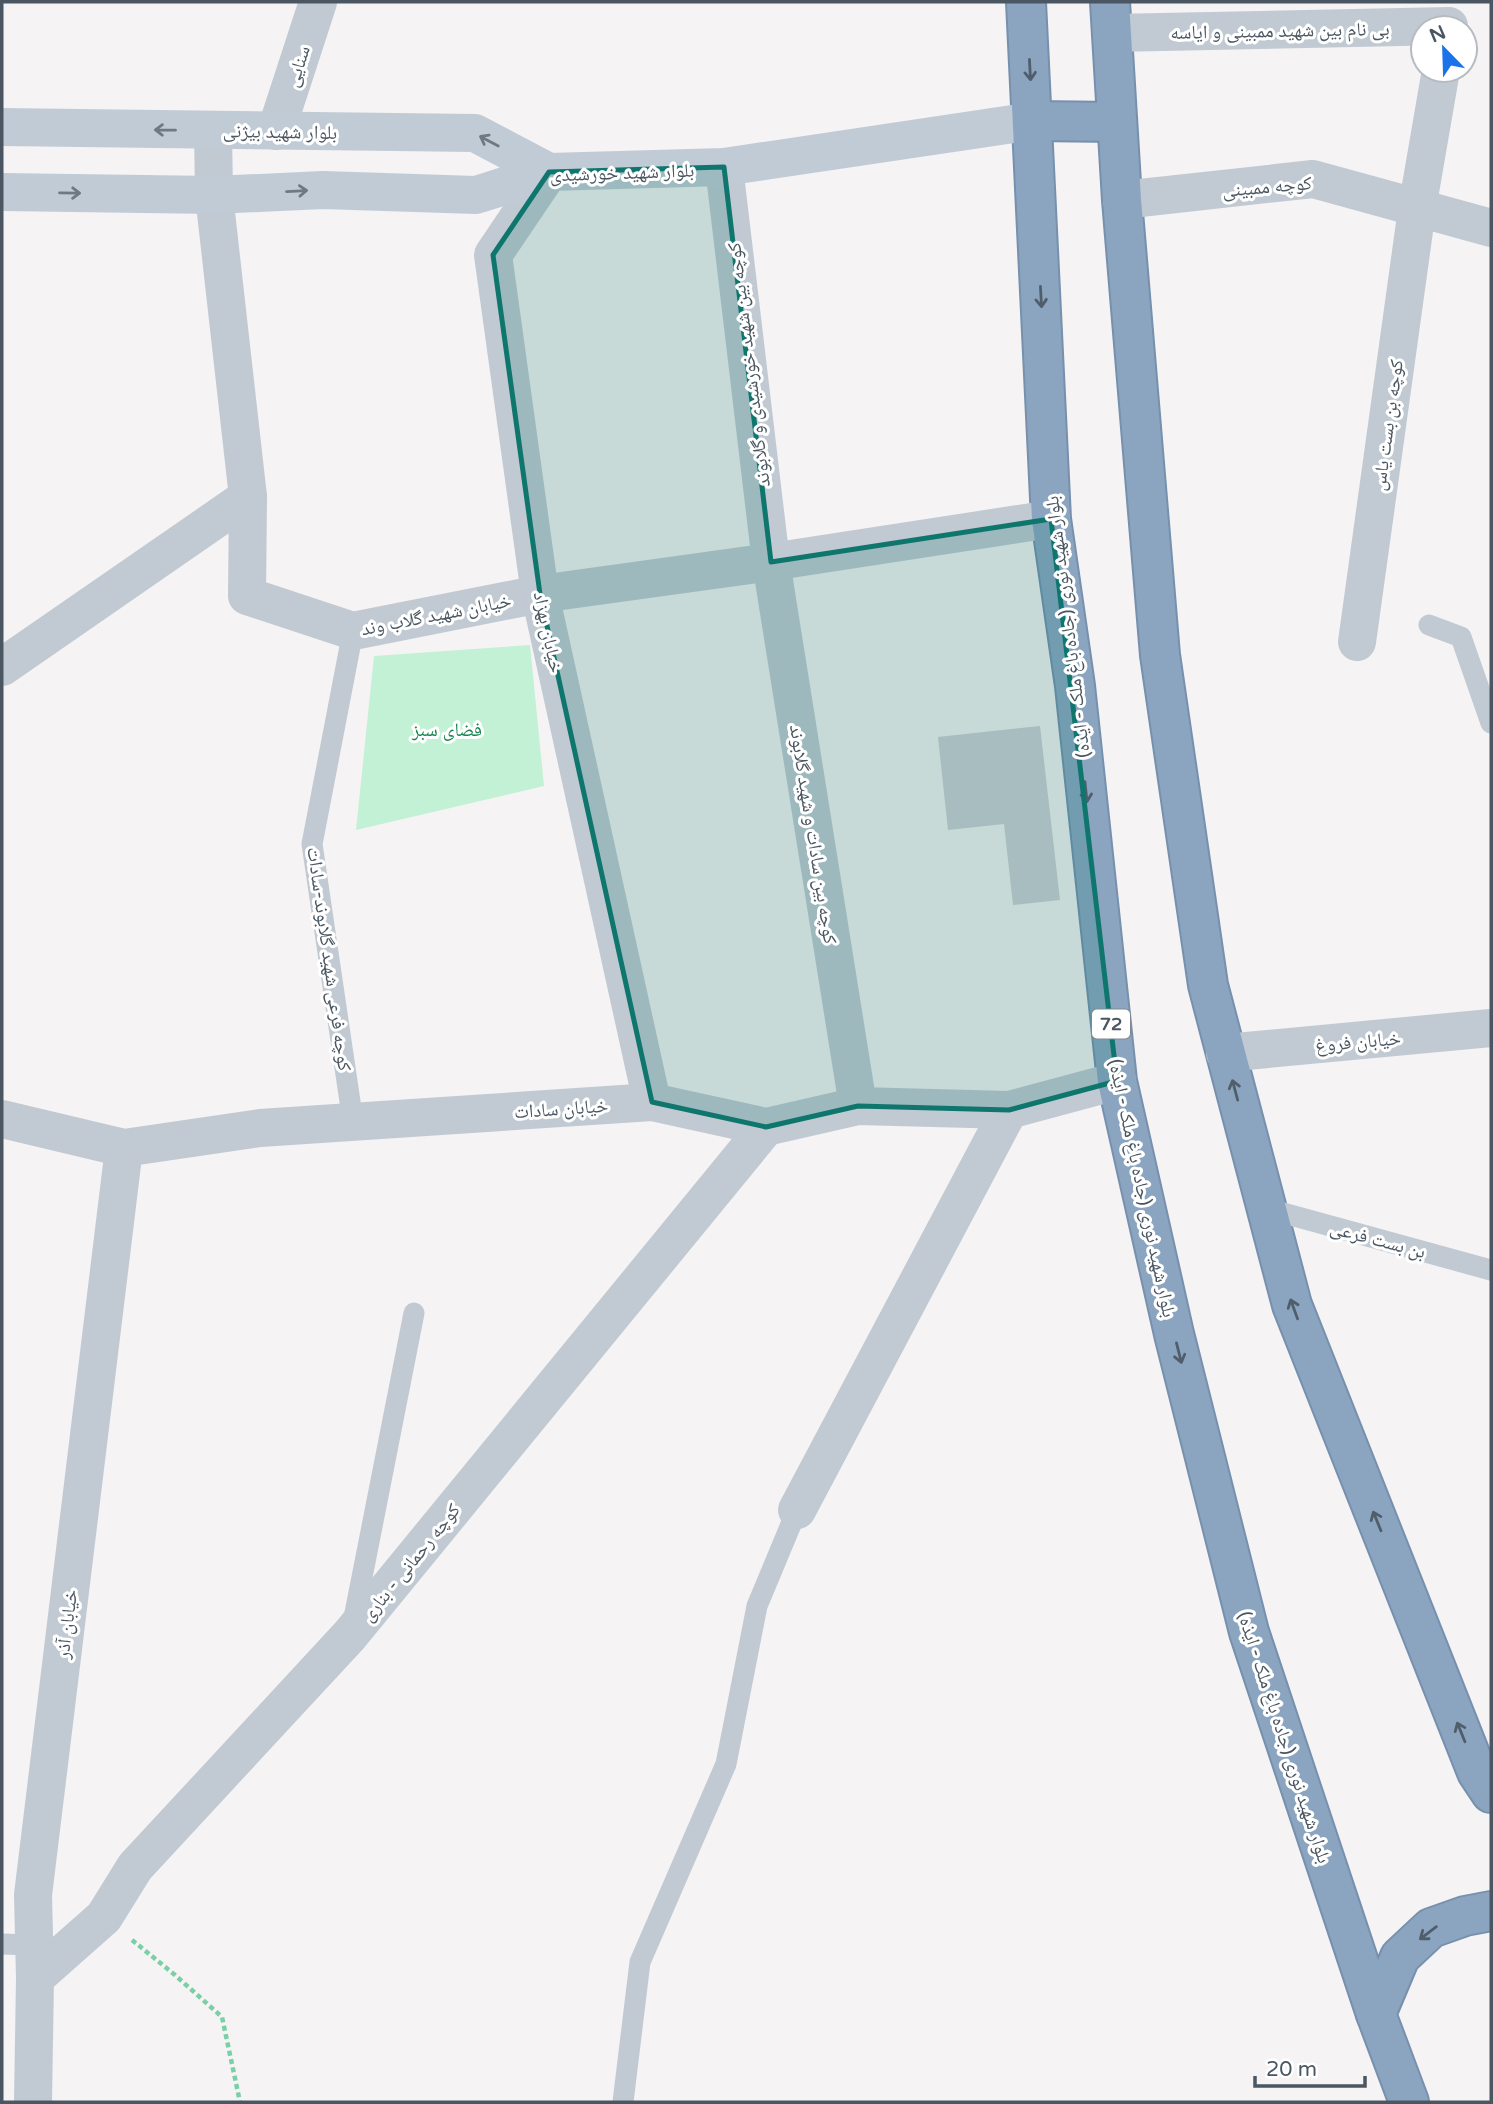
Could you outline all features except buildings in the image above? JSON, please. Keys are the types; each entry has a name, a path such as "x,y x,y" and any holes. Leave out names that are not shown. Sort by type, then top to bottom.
{"highway":[{"name":"بلوار شهید نوری (جاده باغ ملک - ایذه)","path":"1026,2 1051,519 1075,686 1117,1081 1174,1334 1249,1632 1376,2014 1409,2102"},
{"path":"1111,17 1122,200 1160,655 1208,985 1292,1306 1477,1772 1491,1793"},
{"path":"1033,121 1117,122"},
{"path":"1376,2014 1400,1958 1430,1928 1465,1916 1491,1911"}],"street":[{"name":"سنایی","path":"276,131 318,2"},
{"name":"بی نام بین شهید ممبینی و ایاسه","path":"1111,17 1409,19"},
{"name":"کوچه بن بست یاس","path":"1357,642 1417,209 1439,84"},
{"name":"بلوار شهید خورشیدی","path":"2,192 214,195 324,190 476,195 549,172 724,167 1033,121"},
{"name":"بلوار شهید بیژنی","path":"2,128 475,134 549,172"},
{"name":"خیابان شهید گلاب وند","path":"213,130 214,195 248,497 247,596 353,631 540,594 1051,519"},
{"name":"کوچه بین شهید خورشیدی و گلابوند","path":"724,167 771,562"},
{"name":"خیابان بهزاد","path":"549,172 493,255 540,594 652,1102"},
{"name":"کوچه ممبینی","path":"1122,200 1313,179 1491,228"},
{"path":"2,667 248,497"},
{"name":"کوچه بین سادات و شهید گلابوند","path":"771,562 858,1106"},
{"name":"خیابان فروغ","path":"1225,1053 1491,1028"},
{"name":"خیابان سادات","path":"2,1119 124,1148 260,1128 652,1102 766,1127 858,1106 1009,1110 1117,1081"},
{"path":"797,1510 1009,1110"},
{"name":"کوچه رحمانی - بناری","path":"24,1956 104,1917 135,1867 350,1635 766,1127"},
{"name":"خیابان آذر","path":"33,2102 24,1956 124,1148"}],"lane":[{"path":"1429,625 1461,638 1491,723"},
{"name":"کوچه فرعی شهید گلابوند-سادات","path":"353,631 312,844 353,1122"},
{"name":"بن بست فرعی","path":"1265,1208 1491,1270"},
{"path":"350,1635 414,1314"},
{"path":"623,2102 640,1962 726,1764 757,1606 797,1510"}],"path":[{"path":"104,1917 222,2017 240,2102"}],"highlighted area":[{"path":"724,167 771,562 1051,519 1117,1081 1009,1110 858,1106 766,1127 652,1102 540,594 493,255 549,172"}],"green space":[{"name":"فضای سبز","path":"530,645 544,786 356,830 374,656"}]}
